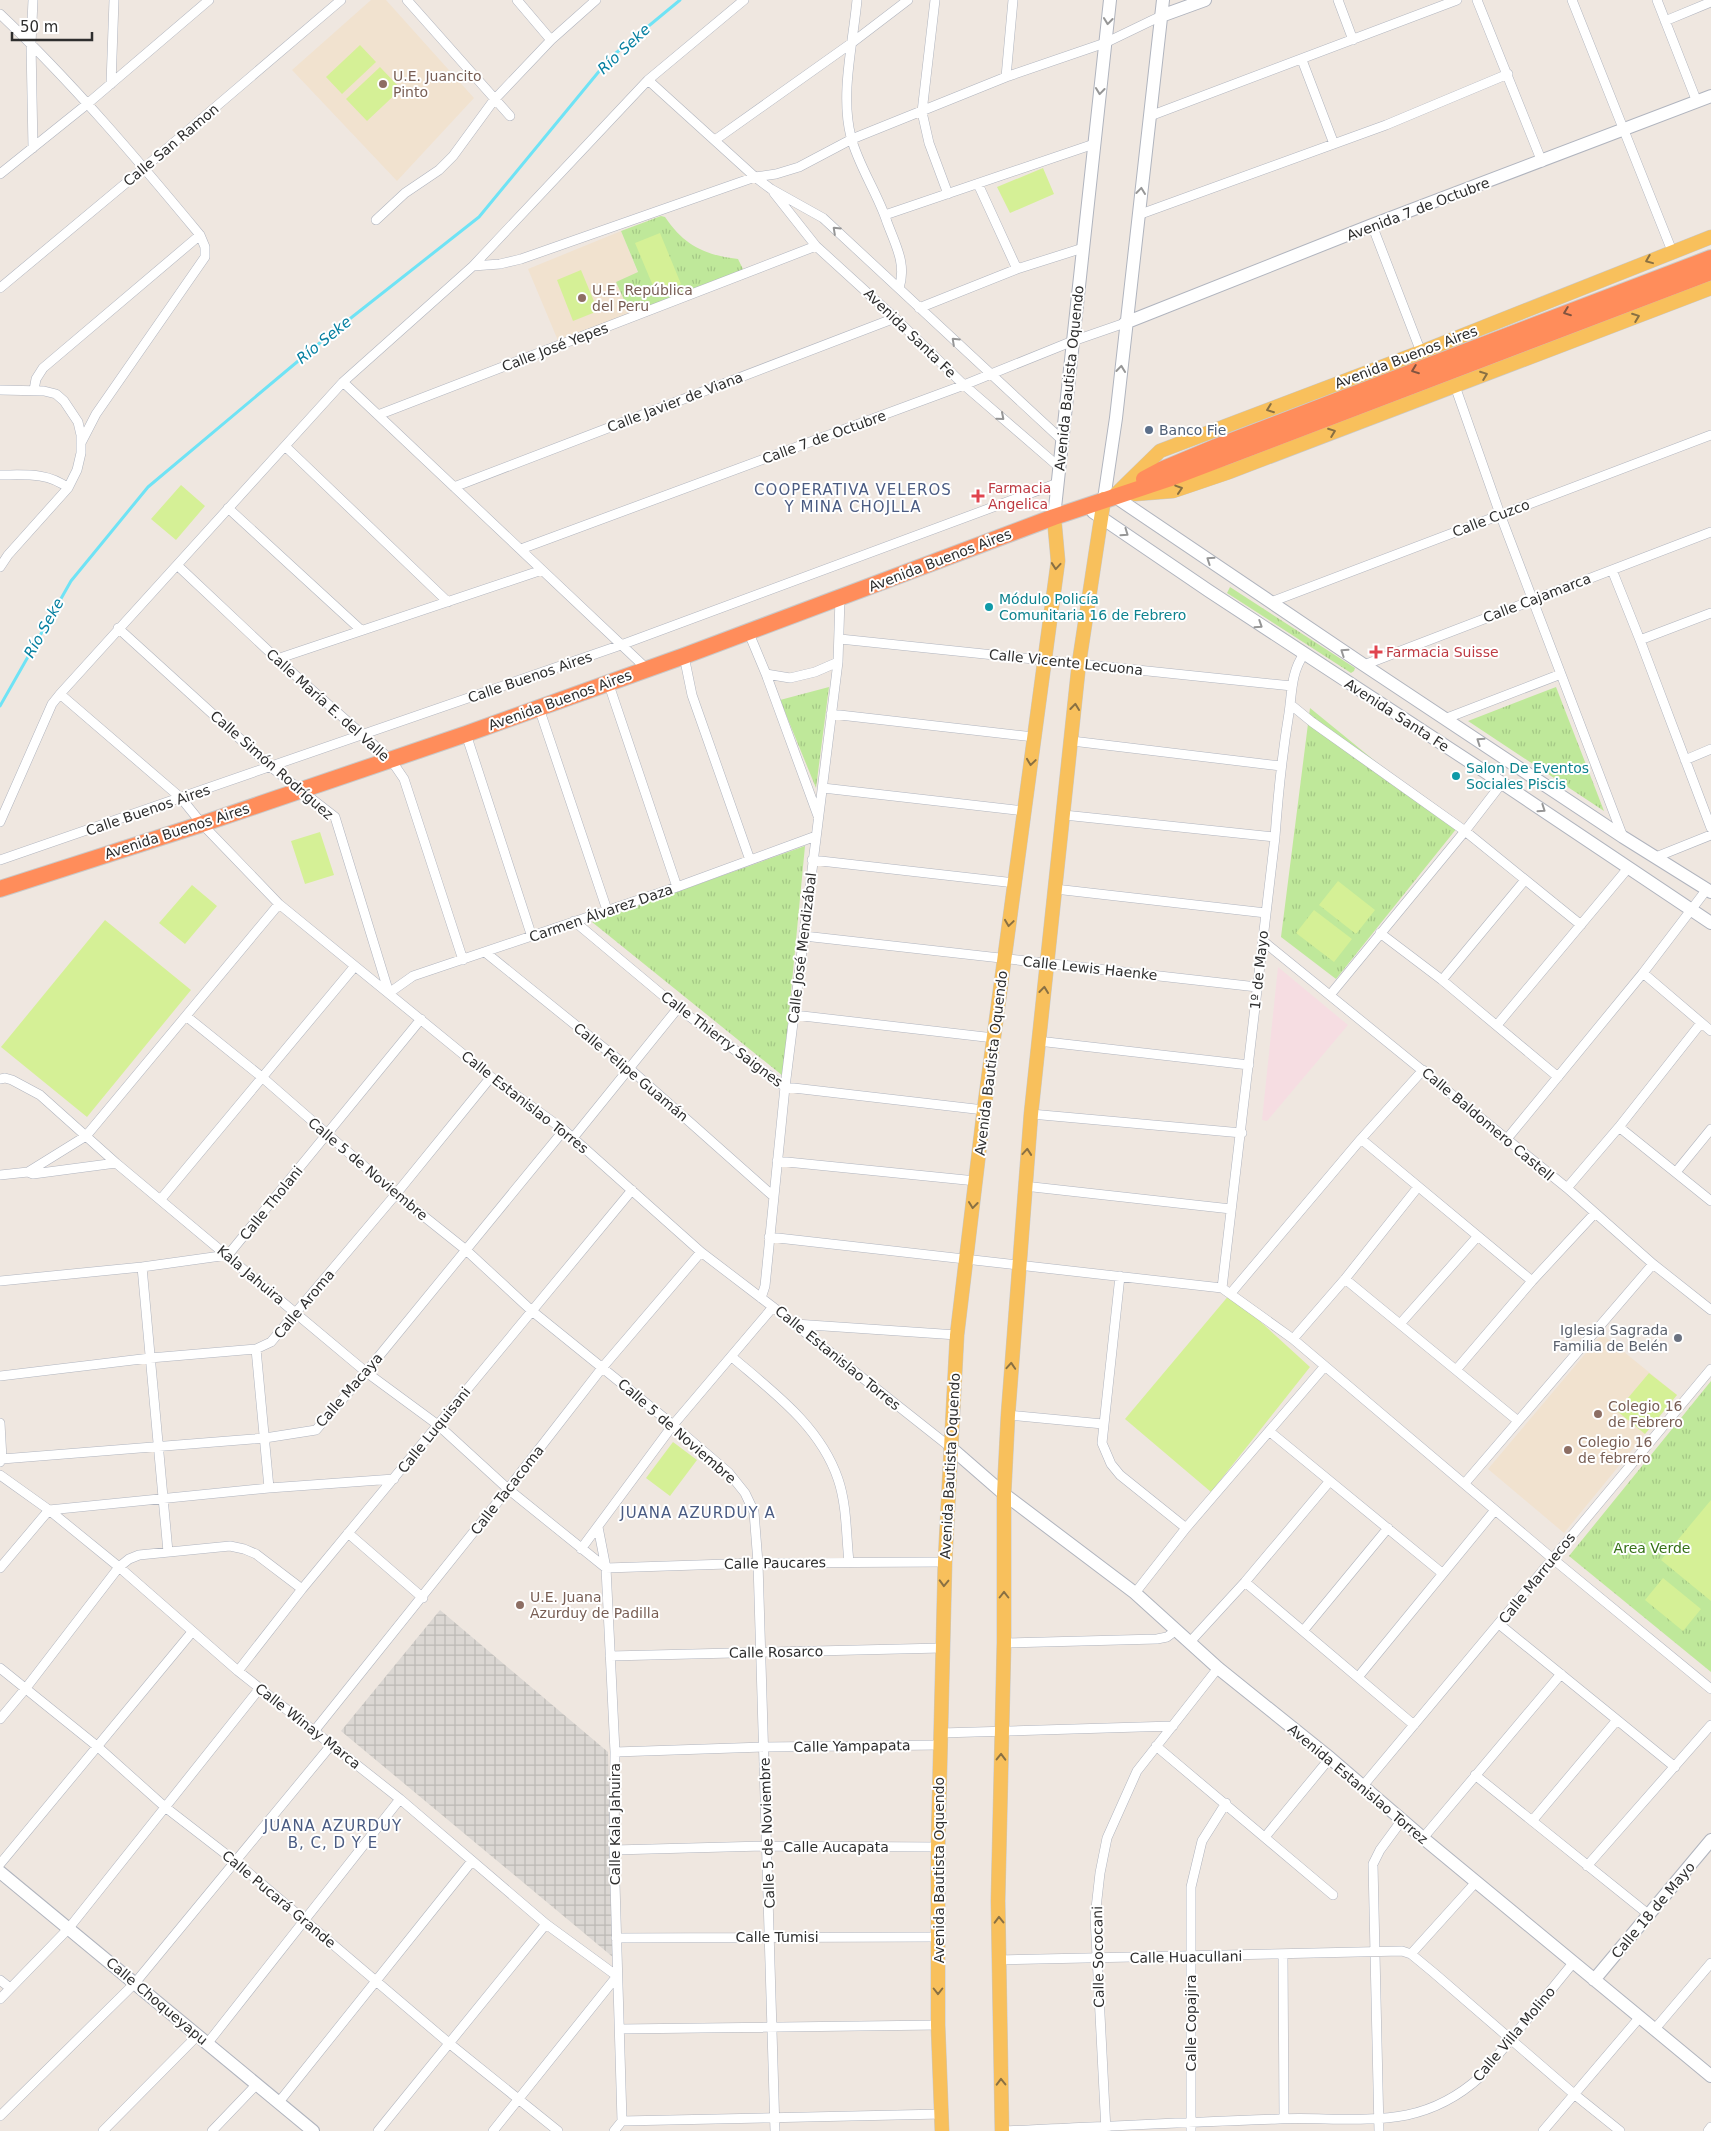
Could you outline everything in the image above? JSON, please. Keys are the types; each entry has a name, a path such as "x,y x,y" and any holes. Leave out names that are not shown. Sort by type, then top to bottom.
{"highway":[{"name":"Avenida Buenos Aires","path":"1109,498 1161,470 1216,447 1711,258"},
{"name":"Avenida Buenos Aires","path":"0,889 202,824 391,760 684,656 1054,517 1168,479 1711,272"}],"main road":[{"name":"Avenida Bautista Oquendo","path":"942,2131 938,2025 938,1847 945,1562 956,1335 984,1110 1058,561 1054,517 1110,0"},
{"path":"1002,2131 998,1960 1004,1643 1004,1494 1024,1186 1030,1114 1064,815 1079,663 1101,517 1109,498 1125,323 1163,0"},
{"path":"1161,16 1205,0"},
{"name":"Avenida 7 de Octubre","path":"1125,323 1372,225 1542,162 1711,96"},
{"name":"Avenida Buenos Aires","path":"1109,498 1160,451 1421,352 1711,237"},
{"name":"Avenida Buenos Aires","path":"1109,498 1173,491 1711,288"},
{"name":"Avenida Santa Fe","path":"1109,498 1272,602 1364,666 1447,718 1623,837 1709,890"},
{"name":"Avenida Santa Fe","path":"1085,506 1304,654 1502,783 1711,923"},
{"name":"Calle Estanislao Torres","path":"950,1447 1004,1494"},
{"name":"Avenida Estanislao Torrez","path":"1004,1494 1135,1593 1218,1668 1330,1758 1423,1838 1711,2076"},
{"name":"Calle 18 de Mayo","path":"1594,1980 1711,1840"},
{"name":"Calle Choqueyapu","path":"0,1872 313,2131"}],"street":[{"path":"33,0 31,44 33,148"},
{"path":"111,84 114,0"},
{"path":"0,174 111,84 198,5 209,0"},
{"name":"Calle San Ramon","path":"2,282 144,168 341,0"},
{"path":"407,0 510,116"},
{"path":"517,0 551,40"},
{"path":"376,220 405,193 439,170 453,156 494,100 551,40 596,0"},
{"path":"0,822 52,704 118,628 344,382 473,266 648,80 744,0"},
{"path":"857,0 847,113 852,140 885,216 903,265 903,274 899,288"},
{"path":"715,140 853,42 908,0"},
{"path":"934,0 922,112 929,143 948,194"},
{"path":"1006,77 1013,0"},
{"path":"1338,0 1352,40"},
{"path":"1150,116 1457,0"},
{"path":"1477,0 1542,162"},
{"path":"1572,0 1672,251"},
{"path":"1657,0 1697,102"},
{"path":"1665,21 1711,2"},
{"path":"0,14 31,44 144,168 200,235 205,247 205,257 96,414 81,443"},
{"path":"473,266 500,264 521,259 755,177 776,174 798,167 852,140 1006,77 1105,43 1161,16"},
{"path":"1302,60 1334,144"},
{"path":"1138,215 1334,144 1508,74"},
{"name":"Avenida Santa Fe","path":"648,80 755,177 771,189 823,218 1062,440"},
{"path":"885,216 1094,144"},
{"path":"978,184 1017,269"},
{"name":"Avenida Santa Fe","path":"771,189 816,246 895,318 964,385 1059,467"},
{"path":"1372,225 1421,352"},
{"path":"34,390 36,379 43,368 200,235"},
{"name":"Calle José Yepes","path":"378,415 816,246"},
{"path":"919,308 1017,269 1083,248"},
{"name":"Calle Javier de Viana","path":"454,487 895,318"},
{"name":"Calle 7 de Octubre","path":"521,549 964,385 1073,341 1125,323"},
{"path":"344,382 647,668"},
{"path":"1454,386 1500,514 1623,837"},
{"path":"0,390 34,390 56,394 64,401 78,422 81,443 81,454 77,470 68,488 4,555 0,567"},
{"name":"Calle Cuzco","path":"1272,602 1711,435"},
{"path":"285,446 448,602"},
{"path":"0,475 43,476 58,479 68,488"},
{"name":"Calle Buenos Aires","path":"0,860 621,645 1058,483"},
{"path":"228,508 361,630"},
{"name":"Calle Cajamarca","path":"1364,666 1532,599 1711,532"},
{"name":"Calle María E. del Valle","path":"177,565 277,660 391,760 404,779 463,960"},
{"path":"277,660 542,570"},
{"path":"1612,570 1711,828"},
{"name":"Calle José Mendizábal","path":"761,1298 765,1286 776,1161 838,662 840,598"},
{"path":"1640,640 1711,613"},
{"name":"Calle Simón Rodríguez","path":"118,628 271,767 335,817 389,993"},
{"path":"748,632 766,674 819,816"},
{"name":"Calle Vicente Lecuona","path":"840,639 1292,686"},
{"name":"1º de Mayo","path":"1227,1290 1232,1209 1275,837 1281,766 1292,686 1296,670 1304,654"},
{"path":"684,656 692,694 750,860"},
{"path":"766,674 790,678 815,672 838,662"},
{"path":"1447,718 1561,674"},
{"path":"608,682 677,887"},
{"name":"Calle Estanislao Torres","path":"60,694 181,798 202,824 279,904 491,1076 564,1130 701,1252 774,1307 950,1447"},
{"path":"1290,704 1312,722 1465,831 1581,925"},
{"path":"539,708 607,910"},
{"path":"831,714 1034,737"},
{"path":"466,734 532,937"},
{"path":"1072,741 1281,766"},
{"path":"1685,760 1711,750"},
{"path":"1330,995 1465,831 1502,783"},
{"path":"823,788 1024,812"},
{"path":"1064,815 1275,837"},
{"path":"1656,857 1711,835"},
{"name":"Carmen Álvarez Daza","path":"389,993 413,976 677,887 816,836"},
{"path":"812,860 1015,883"},
{"path":"1497,1025 1629,867"},
{"path":"1442,980 1526,880"},
{"path":"1055,889 1266,913"},
{"path":"1506,1140 1709,890"},
{"path":"28,1172 86,1136 279,904"},
{"name":"Calle Thierry Saignes","path":"574,921 678,1008 785,1087 984,1110"},
{"path":"1380,933 1442,980 1558,1077"},
{"name":"Calle Lewis Haenke","path":"804,936 1257,987"},
{"name":"Calle Baldomero Castell","path":"1263,941 1423,1070 1566,1188 1653,1264 1711,1310"},
{"name":"Calle Felipe Guamán","path":"485,952 630,1069 773,1196"},
{"path":"160,1199 355,966"},
{"path":"1643,973 1711,1032"},
{"path":"573,1138 678,1008"},
{"path":"794,1015 994,1038"},
{"name":"Calle 5 de Noviembre","path":"186,1016 263,1078 396,1194 466,1250 532,1311 673,1425 729,1473 745,1493 754,1512 758,1563 768,1846 775,2131"},
{"name":"Calle Tholani","path":"228,1255 421,1019"},
{"path":"1566,1188 1619,1127 1702,1024"},
{"path":"1038,1041 1249,1065"},
{"path":"1227,1290 1423,1070"},
{"name":"Calle Aroma","path":"0,1376 150,1358 256,1348 272,1342 396,1194 491,1076"},
{"name":"Kala Jahuira","path":"0,1079 12,1080 40,1095 116,1163 366,1372 438,1425 508,1489 606,1568"},
{"path":"1030,1114 1242,1134"},
{"path":"1619,1127 1711,1201"},
{"path":"1676,1172 1711,1129"},
{"name":"Calle Macaya","path":"1,1460 266,1438 316,1430 366,1372 564,1130"},
{"path":"1361,1139 1532,1281"},
{"path":"776,1161 976,1181"},
{"path":"0,1175 28,1172 33,1174 116,1163"},
{"path":"1024,1186 1232,1209"},
{"path":"1293,1339 1345,1279 1418,1187"},
{"name":"Calle Luquisani","path":"238,1671 302,1589 632,1190"},
{"path":"1456,1370 1532,1281 1595,1213"},
{"path":"1400,1324 1476,1236"},
{"path":"769,1237 1120,1276 1227,1290 1293,1339 1711,1689"},
{"name":"Calle Tacacoma","path":"316,1730 423,1598 602,1368 701,1252"},
{"path":"0,1281 142,1267 228,1255"},
{"path":"1465,1483 1653,1264"},
{"path":"142,1267 168,1552"},
{"path":"1120,1276 1102,1443 1111,1464 1120,1475 1186,1528"},
{"path":"1345,1279 1518,1421"},
{"path":"581,1549 673,1425 774,1307"},
{"path":"794,1324 956,1335"},
{"path":"256,1348 266,1438 269,1488"},
{"path":"732,1357 783,1400 808,1426 827,1453 839,1480 844,1506 849,1562"},
{"path":"1135,1593 1186,1528 1325,1366"},
{"name":"Calle Marruecos","path":"1362,1787 1711,1370"},
{"path":"1008,1414 1103,1424"},
{"path":"0,1423 1,1460"},
{"path":"1269,1431 1442,1573"},
{"name":"Calle Winay Marca","path":"0,1475 49,1510 238,1671 316,1730 400,1798 546,1924 617,1976"},
{"path":"0,1568 49,1510 269,1488 394,1479"},
{"path":"1189,1643 1245,1582 1329,1482"},
{"path":"1358,1676 1495,1510"},
{"name":"Calle Kala Jahuira","path":"598,1527 606,1568 615,1752 614,1850 622,2121"},
{"path":"1303,1631 1388,1528"},
{"path":"348,1533 423,1598"},
{"path":"0,1719 119,1568 129,1559 139,1555 230,1546 256,1554 302,1589"},
{"name":"Calle Paucares","path":"606,1568 758,1563 945,1562"},
{"path":"1245,1582 1414,1725"},
{"path":"1499,1624 1675,1767"},
{"path":"1004,1643 1158,1639 1167,1637 1175,1631"},
{"path":"0,1864 192,1632"},
{"name":"Calle Rosarco","path":"610,1656 942,1648"},
{"name":"Calle Pucará Grande","path":"0,1668 98,1747 165,1807 236,1862 450,2044 558,2131"},
{"name":"Calle Sococani","path":"1106,2129 1095,1917 1100,1874 1107,1838 1137,1771 1218,1668"},
{"path":"1423,1838 1561,1674"},
{"path":"0,1999 69,1928 260,1688"},
{"path":"1532,1821 1617,1720"},
{"path":"1587,1866 1711,1725"},
{"name":"Calle Yampapata","path":"615,1752 940,1739 1002,1730 1173,1726"},
{"path":"0,2116 135,1984 332,1744"},
{"path":"1156,1746 1333,1895"},
{"path":"1265,1837 1330,1758"},
{"path":"1475,1775 1648,1914"},
{"path":"103,2131 202,2040 304,1921 400,1798"},
{"name":"Calle Copajira","path":"1191,2126 1191,1887 1202,1841 1226,1803"},
{"path":"1378,2131 1373,1864 1380,1850 1402,1820"},
{"name":"Calle Aucapata","path":"614,1850 768,1846 938,1847"},
{"path":"279,2102 472,1861"},
{"path":"1476,1882 1411,1954 1620,2131"},
{"path":"378,2131 546,1924"},
{"name":"Calle Tumisi","path":"616,1938 938,1937"},
{"name":"Calle Huacullani","path":"998,1960 1283,1955 1396,1950 1411,1954"},
{"path":"1283,1955 1284,2118"},
{"name":"Calle Villa Molino","path":"1002,2131 1191,2126 1284,2118 1378,2117 1420,2112 1441,2104 1466,2090 1480,2077 1573,1963"},
{"path":"1654,2030 1711,1964"},
{"path":"493,2131 617,1976"},
{"path":"0,1980 10,1988"},
{"path":"1543,2131 1640,2016"},
{"path":"620,2029 938,2025"},
{"path":"212,2131 257,2084"},
{"path":"614,2131 622,2121 942,2114"},
{"path":"1708,2131 1711,2128"}],"shaded area":[{"name":"U.E. Juancito Pinto","path":"371,0 386,0 474,98 397,181 292,70"},
{"name":"U.E. República del Peru","path":"621,231 638,273 631,315 559,343 528,269"},
{"path":"1278,967 1348,1025 1267,1121 1262,1120"},
{"name":"Colegio 16 de Febrero","path":"1602,1334 1677,1395 1564,1533 1488,1469"},
{"path":"440,1610 608,1752 614,1958 341,1731"}],"green space":[{"path":"360,45 376,62 342,94 326,77"},
{"path":"380,67 401,89 367,121 346,99"},
{"path":"1043,168 1054,194 1010,213 997,187"},
{"path":"661,216 665,217 687,242 715,255 738,259 744,271 631,315 616,282 638,272 621,231"},
{"path":"660,233 681,284 656,293 635,243"},
{"path":"581,270 598,311 573,321 557,280"},
{"path":"181,485 205,506 176,540 151,519"},
{"path":"1230,587 1355,668 1354,671 1351,673 1227,593"},
{"path":"829,687 816,788 780,700"},
{"path":"1556,687 1604,811 1468,721"},
{"path":"1310,708 1457,828 1336,979 1281,937"},
{"path":"320,832 334,875 305,884 291,841"},
{"path":"805,846 783,1076 592,922"},
{"path":"1338,881 1375,910 1356,934 1319,905"},
{"path":"192,885 217,906 185,944 159,923"},
{"path":"1314,910 1352,939 1334,962 1296,933"},
{"path":"105,920 191,990 87,1117 1,1047"},
{"path":"1230,1294 1310,1367 1211,1492 1125,1419"},
{"path":"1649,1373 1677,1395 1645,1434 1617,1411"},
{"name":"Area Verde","path":"1711,1381 1711,1672 1569,1556"},
{"path":"673,1442 697,1460 670,1496 646,1478"},
{"path":"1711,1500 1711,1601 1661,1560"},
{"path":"1663,1578 1701,1609 1683,1631 1645,1600"}],"waterway":[{"name":"Río Seke","path":"0,706 71,581 148,487 328,336 479,217 610,58 680,0"}],"place":[{"name":"U.E. Juancito Pinto","path":"383,84"},
{"name":"U.E. República del Peru","path":"582,298"},
{"name":"Banco Fie","path":"1149,430"},
{"name":"Farmacia Angelica","path":"978,496"},
{"name":"Módulo Policía Comunitaria 16 de Febrero","path":"989,607"},
{"name":"Farmacia Suisse","path":"1376,652"},
{"name":"Salon De Eventos Sociales Piscis","path":"1456,776"},
{"name":"Iglesia Sagrada Familia de Belén","path":"1678,1338"},
{"name":"Colegio 16 de Febrero","path":"1598,1414"},
{"name":"Colegio 16 de febrero","path":"1568,1450"},
{"name":"U.E. Juana Azurduy de Padilla","path":"520,1605"}],"district":[{"name":"COOPERATIVA VELEROS Y MINA CHOJLLA","path":"853,498"},
{"name":"JUANA AZURDUY A","path":"698,1513"},
{"name":"JUANA AZURDUY B, C, D Y E","path":"333,1834"}]}
